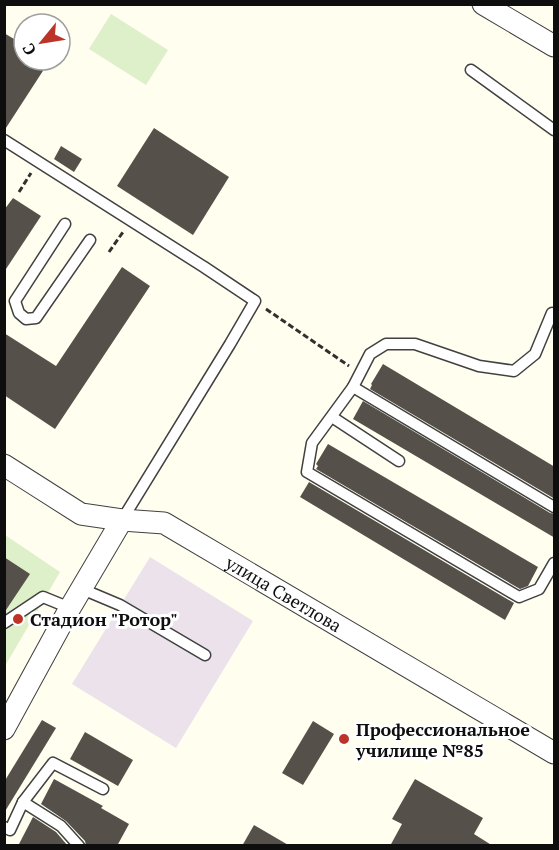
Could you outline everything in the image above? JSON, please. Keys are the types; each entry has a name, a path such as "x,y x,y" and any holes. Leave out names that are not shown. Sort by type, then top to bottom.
{"street":[{"path":"483,4 555,46"},
{"name":"улица Светлова","path":"4,465 81,514 164,523 555,753"},
{"path":"4,729 122,520"}],"lane":[{"path":"471,69 555,130"},
{"path":"4,140 255,301 122,520"},
{"path":"65,225 15,301 19,313 26,319 36,318 90,240"},
{"path":"554,314 535,354 514,371 479,366 415,344 387,344 370,354 353,387 312,443 307,472 519,597 539,589 555,563"},
{"path":"353,387 555,507"},
{"path":"332,417 399,461"},
{"path":"82,589 120,605 206,655"},
{"path":"4,623 43,597 70,609"},
{"path":"6,832 23,802 53,763 103,789"},
{"path":"23,802 61,826 79,846"}],"path":[{"path":"19,192 38,162"},
{"path":"109,252 131,221"},
{"path":"255,301 361,374"}],"shaded area":[{"path":"150,557 253,621 176,748 72,684"}],"green space":[{"path":"111,14 168,50 146,85 89,49"},
{"name":"Стадион \"Ротор\"","path":"5,535 60,572 5,666"}],"building":[{"path":"4,33 12,38 12,72 42,72 4,131"},
{"path":"154,128 229,177 193,235 117,186"},
{"path":"61,146 82,159 74,172 54,159"},
{"path":"13,198 41,216 4,272 4,210"},
{"path":"122,267 150,286 55,429 4,395 4,333 56,366"},
{"path":"383,364 555,467 555,499 370,389"},
{"path":"363,401 555,514 555,538 353,419"},
{"path":"328,444 538,567 528,586 520,589 316,469 318,466 316,464"},
{"path":"309,482 514,603 505,620 300,497"},
{"path":"4,557 30,574 4,613"},
{"path":"42,720 56,728 4,813 4,782"},
{"path":"313,721 334,734 303,785 282,773"},
{"path":"85,732 133,760 118,786 70,759"},
{"path":"54,779 103,806 101,808 129,824 117,846 86,846 85,841 66,821 41,804"},
{"path":"415,779 483,818 474,834 493,846 390,846 402,824 392,819"},
{"path":"33,817 56,832 68,846 18,846"},
{"path":"254,825 290,846 242,846"}],"place":[{"name":"Стадион \"Ротор\"","path":"18,619"},
{"name":"Профессиональное училище №85","path":"344,739"}]}
